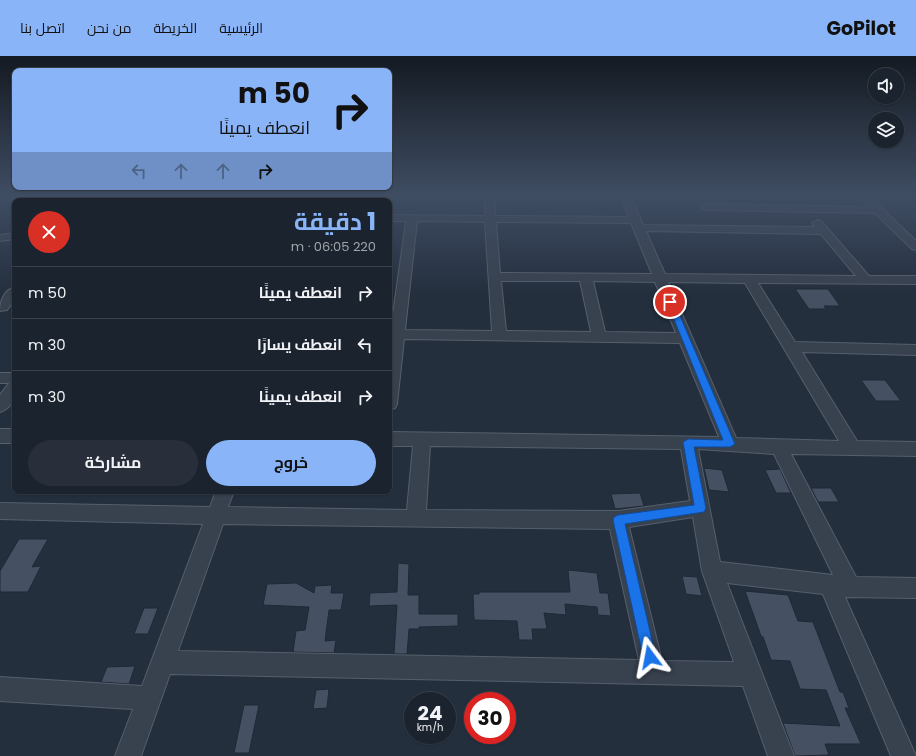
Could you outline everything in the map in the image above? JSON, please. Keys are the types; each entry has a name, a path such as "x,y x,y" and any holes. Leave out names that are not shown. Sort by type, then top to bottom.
{"street":[{"path":"392,362 394,334 410,228"},
{"path":"491,228 500,336"},
{"path":"639,228 730,444"},
{"path":"697,228 824,231"},
{"path":"821,228 866,280"},
{"path":"897,228 916,247"},
{"path":"0,238 12,236"},
{"path":"494,278 916,280"},
{"path":"586,279 599,337"},
{"path":"750,280 852,447"},
{"path":"6,307 12,296"},
{"path":"394,334 686,338"},
{"path":"792,347 916,350"},
{"path":"0,378 12,378"},
{"path":"0,406 12,391"},
{"path":"0,436 12,436"},
{"path":"392,438 688,442 779,447 916,449"},
{"path":"416,517 422,439"},
{"path":"688,442 712,571 781,756"},
{"path":"779,447 840,585 904,756"},
{"path":"128,756 224,494"},
{"path":"0,511 618,520 700,508"},
{"path":"618,520 653,672"},
{"path":"712,571 840,585 916,588"},
{"path":"163,662 751,674"},
{"path":"0,689 150,698"}],"building":[{"path":"795,289 828,289 840,306 824,306 826,309 809,309"},
{"path":"861,380 885,380 901,401 876,401"},
{"path":"704,468 722,470 729,492 709,490"},
{"path":"780,469 791,493 776,493 765,470"},
{"path":"811,488 831,488 839,502 818,502"},
{"path":"640,493 644,506 615,509 611,494"},
{"path":"19,539 48,539 32,567 41,566 28,592 0,592 0,571"},
{"path":"398,563 409,564 408,595 419,595 419,614 458,614 458,626 419,627 419,629 409,629 407,654 394,654 397,605 369,606 370,593 397,592"},
{"path":"568,570 597,573 600,593 608,593 611,616 598,615 597,607 565,604 566,615 544,613 547,629 532,629 533,640 519,640 517,621 474,620 473,594 479,594 479,592 570,592"},
{"path":"682,576 697,577 702,596 686,594"},
{"path":"296,583 314,593 315,586 332,585 331,593 344,593 341,610 329,610 325,641 336,640 334,653 293,652 296,631 305,630 309,607 263,605 267,584"},
{"path":"745,591 788,595 798,621 813,622 840,692 843,692 849,708 845,708 861,744 825,744 829,755 795,756 783,723 840,726 826,690 800,689 790,661 771,660"},
{"path":"144,608 158,608 148,634 134,634"},
{"path":"135,666 129,684 101,682 107,667"},
{"path":"329,689 327,708 313,709 316,690"},
{"path":"244,705 259,705 249,753 234,753"}],"route":[{"path":"650,657 618,520 700,508 688,442 730,444 670,302"}]}
